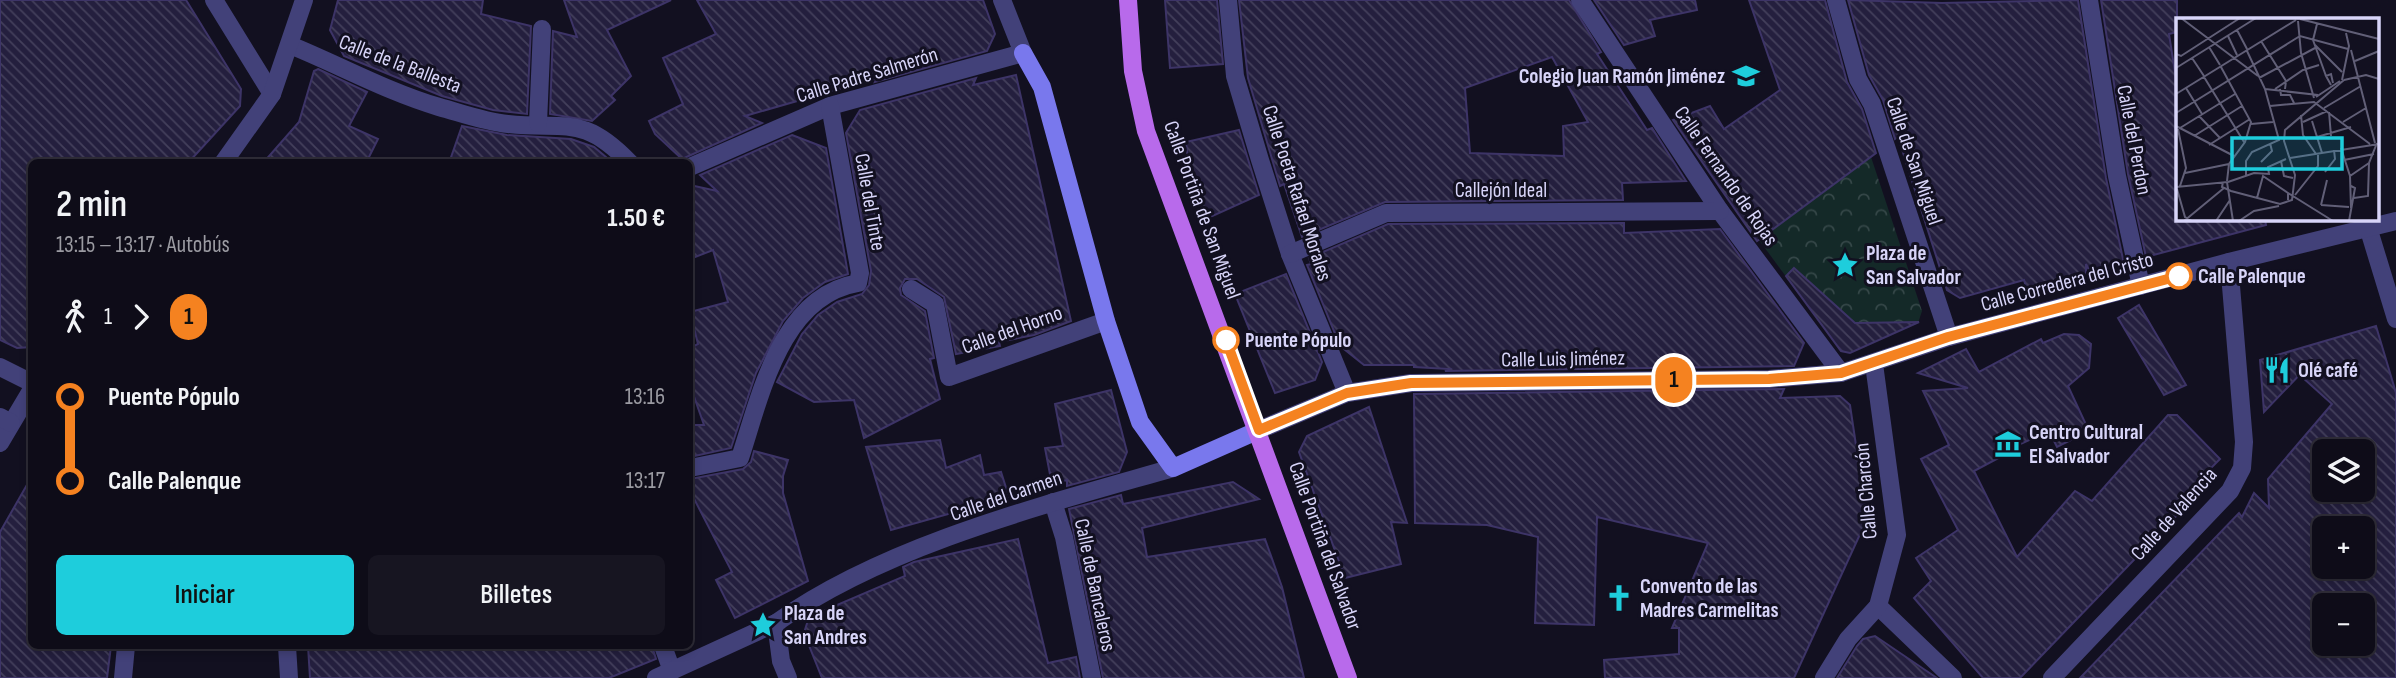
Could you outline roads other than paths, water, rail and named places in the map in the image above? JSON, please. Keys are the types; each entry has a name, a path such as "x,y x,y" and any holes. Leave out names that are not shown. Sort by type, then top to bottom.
{"main road":[{"name":"Calle Portiña de San Miguel","path":"1128,0 1133,71 1146,131 1259,430"},
{"path":"1023,53 1042,87 1106,321 1140,422 1173,468"},
{"name":"Calle del Carmen","path":"1173,468 1259,430"},
{"name":"Calle Portiña del Salvador","path":"1259,430 1348,678"}],"street":[{"path":"214,0 272,94"},
{"path":"226,159 272,94 304,0"},
{"path":"1002,0 1023,53"},
{"name":"Calle Poeta Rafael Morales","path":"1228,0 1235,76 1290,254 1347,393"},
{"name":"Calle Fernando de Rojas","path":"1580,0 1720,211 1841,373"},
{"name":"Calle de San Miguel","path":"1836,0 1858,79 1872,104 1948,337"},
{"name":"Calle del Perdon","path":"2089,0 2117,176 2141,286"},
{"path":"538,123 542,29"},
{"name":"Calle de la Ballesta","path":"290,44 436,106 507,124 538,123 588,130 611,143 626,159"},
{"name":"Calle Padre Salmerón","path":"693,166 830,106 1023,53"},
{"name":"Calle del Tinte","path":"693,467 740,458 773,358 814,300 837,287 858,283 860,274 830,106"},
{"name":"Callejón Ideal","path":"1290,254 1386,213 1720,211"},
{"name":"Calle Corredera del Cristo","path":"1874,364 1948,337 2229,262 2396,221"},
{"path":"2368,227 2396,319"},
{"name":"Calle de Valencia","path":"2052,678 2222,499 2242,468 2244,442 2229,262"},
{"name":"Calle del Horno","path":"911,289 935,304 949,377 1106,321"},
{"name":"Calle Luis Jiménez","path":"1259,430 1347,393 1411,383 1769,379 1841,373 1874,364"},
{"name":"Calle Charcón","path":"1824,678 1848,639 1878,606 1897,535 1874,364"},
{"path":"0,367 28,381"},
{"path":"0,443 6,420 28,394"},
{"name":"Calle del Carmen","path":"776,623 802,604 908,553 1053,502 1173,468"},
{"name":"Calle de Bancaleros","path":"1053,502 1064,537 1092,678"},
{"path":"1878,606 1953,678"},
{"path":"663,649 664,674 776,623 781,661 788,678"},
{"path":"123,678 126,649"},
{"path":"287,649 289,678"}],"place":[{"name":"Colegio Juan Ramón Jiménez","path":"1746,76"},
{"name":"Plaza de San Salvador","path":"1845,265"},
{"name":"Calle Palenque","path":"2179,276"},
{"name":"Puente Pópulo","path":"1226,340"},
{"name":"Olé café","path":"2277,370"},
{"name":"Centro Cultural El Salvador","path":"2008,444"},
{"name":"Convento de las Madres Carmelitas","path":"1619,598"},
{"name":"Plaza de San Andres","path":"763,625"}]}
